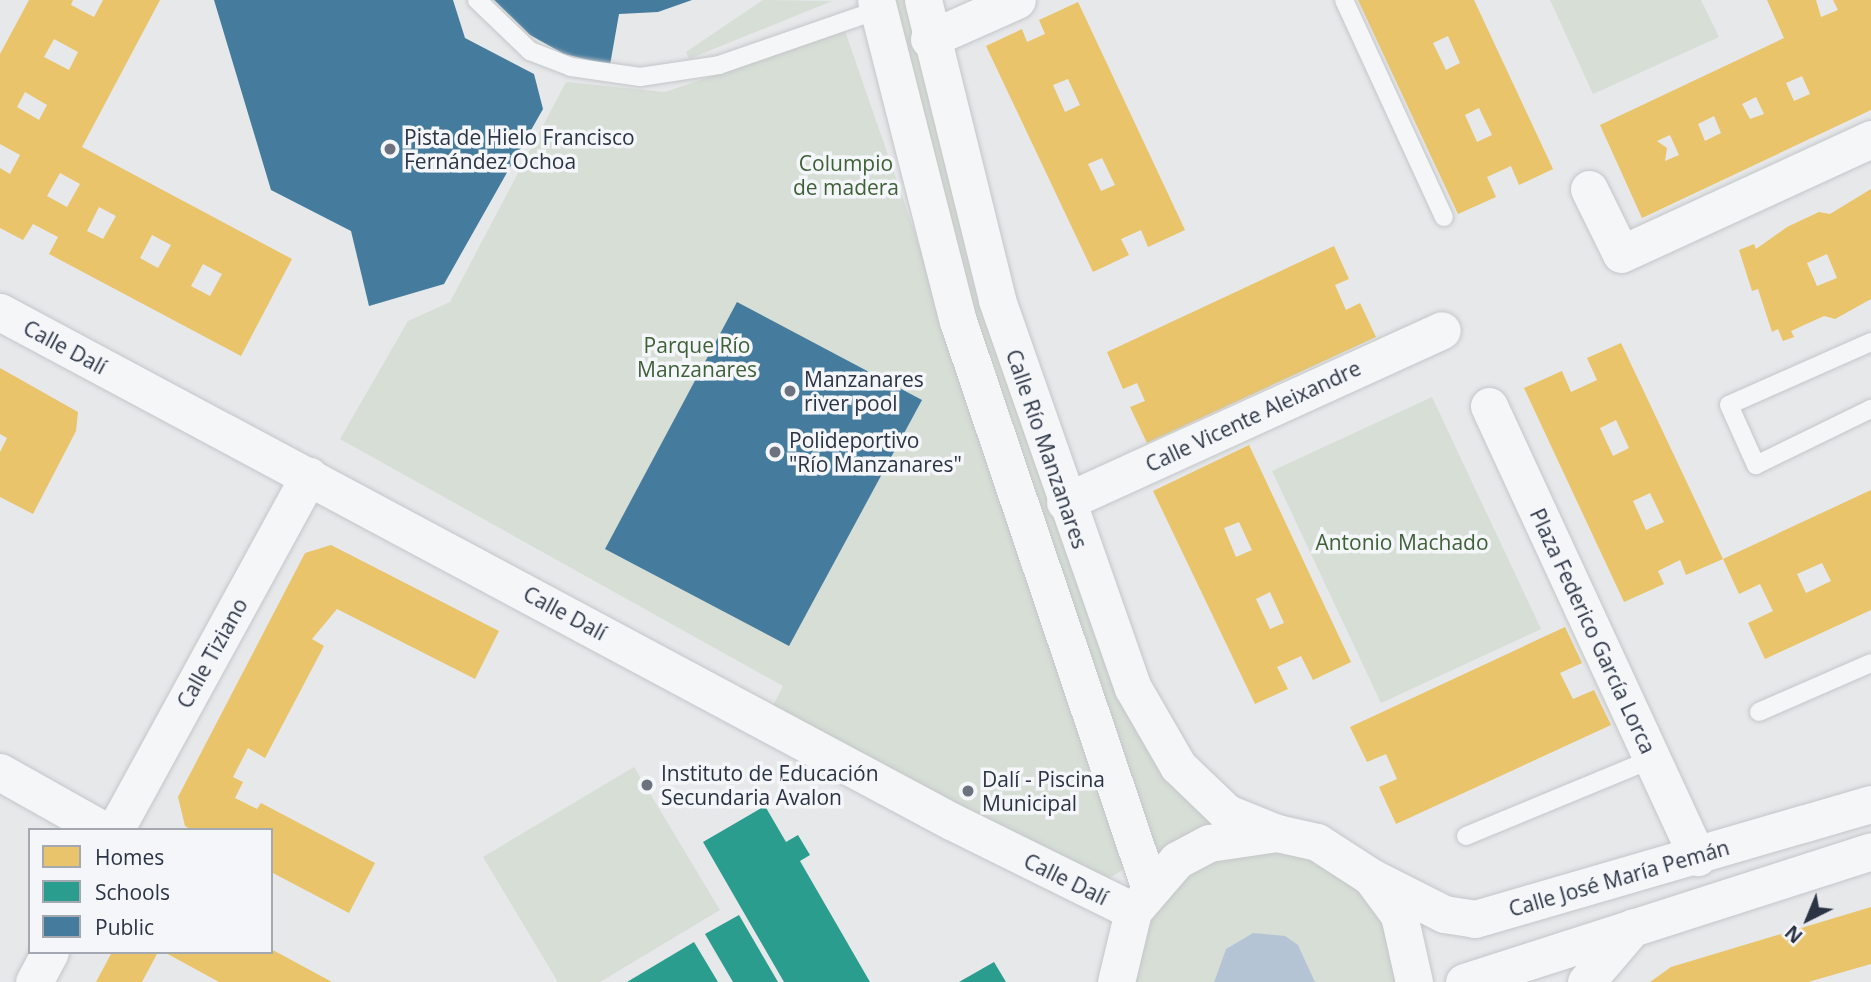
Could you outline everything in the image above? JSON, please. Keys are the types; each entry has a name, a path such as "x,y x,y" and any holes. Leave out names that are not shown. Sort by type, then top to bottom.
{"street":[{"name":"Calle Río Manzanares","path":"923,0 929,39 997,300 1065,502 1133,688 1178,766 1227,813 1277,833"},
{"path":"929,39 1017,0"},
{"name":"Calle Río Manzanares","path":"877,5 958,320 1141,899"},
{"path":"1589,189 1621,254 1871,139"},
{"name":"Calle Dalí","path":"0,312 974,833 1141,899"},
{"name":"Calle Vicente Aleixandre","path":"1065,502 1442,330"},
{"name":"Plaza Federico García Lorca","path":"1489,406 1697,857"},
{"name":"Calle Tiziano","path":"116,828 309,476"},
{"path":"0,772 99,828"},
{"name":"Calle José María Pemán","path":"1371,877 1444,914 1475,919 1697,857 1871,804"},
{"path":"1116,982 1141,899 1209,843 1277,833 1317,842 1371,877 1399,915 1414,982"},
{"path":"1464,982 1871,851"},
{"path":"1586,982 1635,925"},
{"path":"34,982 49,954"}],"lane":[{"path":"477,0 530,51 570,67 640,77 719,65 877,5"},
{"path":"1344,0 1444,217"},
{"path":"1871,342 1729,405 1756,465 1871,409"},
{"path":"1759,712 1871,663"},
{"path":"1466,836 1652,759"}],"green space":[{"path":"763,0 832,1 689,59 686,52"},
{"path":"885,0 920,0 1067,528 1220,820 1153,863 1020,483"},
{"path":"1550,0 1701,0 1719,37 1593,94"},
{"name":"Parque Río Manzanares","path":"845,31 1133,863 1099,885 767,717 783,686 340,439 408,321 450,302 566,82 665,92"},
{"name":"Antonio Machado","path":"1432,397 1541,629 1381,703 1272,471"},
{"path":"634,767 720,910 600,982 558,982 483,857"},
{"path":"1263,847 1306,854 1346,875 1376,907 1394,948 1398,982 1315,982 1298,945 1253,933 1226,949 1214,982 1131,982 1151,908 1181,876 1219,855"}],"water":[{"path":"1253,933 1285,936 1298,945 1315,982 1214,982 1226,949"}],"building: Homes":[{"path":"29,0 73,0 71,5 94,17 103,0 160,0 82,147 292,259 241,356 49,254 58,237 33,224 23,240 0,228 0,168 10,174 20,155 0,144 0,54","holes":["54,39 78,52 69,70 44,57","25,92 47,105 39,120 17,107","60,173 80,184 67,207 47,196","99,207 116,216 103,239 87,231","152,235 171,245 158,268 140,258","203,264 222,274 210,296 191,286"]},
{"path":"1358,0 1474,0 1553,169 1519,185 1511,166 1487,177 1496,197 1458,214","holes":["1448,36 1460,63 1446,70 1433,43","1479,108 1492,135 1477,142 1465,115"]},
{"path":"1767,0 1816,0 1821,17 1838,10 1833,0 1871,0 1871,110 1642,218 1600,125 1784,38","holes":["1802,76 1810,94 1794,101 1786,83","1756,97 1764,114 1750,119 1742,104","1714,116 1721,133 1705,141 1698,124","1670,135 1679,155 1665,161 1667,148 1657,141"]},
{"path":"1078,2 1185,230 1148,247 1141,230 1121,239 1129,255 1093,272 986,46 1022,29 1027,42 1045,34 1039,20","holes":["1068,79 1080,105 1065,112 1053,85","1102,158 1115,185 1101,191 1088,164"]},
{"path":"1871,189 1871,299 1835,319 1824,316 1791,331 1794,337 1783,341 1778,329 1772,332 1758,289 1752,291 1739,250 1754,244 1756,249 1787,227 1819,212 1830,214","holes":["1827,254 1837,278 1817,286 1807,263"]},
{"path":"1334,246 1349,279 1335,285 1346,310 1360,303 1376,337 1147,443 1130,407 1145,401 1137,383 1123,389 1107,352"},
{"path":"1621,343 1723,559 1686,575 1680,560 1658,571 1664,584 1624,602 1524,388 1562,371 1571,392 1597,380 1587,358","holes":["1616,420 1629,448 1613,456 1600,428","1650,493 1664,522 1646,530 1633,501"]},
{"path":"0,368 78,412 76,431 33,514 0,497 0,452 7,438 0,434"},
{"path":"1249,445 1351,662 1313,680 1301,656 1277,667 1288,689 1255,704 1153,491","holes":["1239,522 1252,550 1236,557 1224,528","1270,592 1284,623 1270,629 1256,599"]},
{"path":"1871,490 1871,610 1765,659 1748,623 1773,611 1760,584 1739,594 1723,559","holes":["1822,563 1831,581 1806,593 1797,574"]},
{"path":"331,545 499,631 475,679 337,609 312,639 324,646 265,758 248,748 233,777 243,782 235,798 257,809 261,803 375,863 349,913 273,873 273,828 188,828 185,826 178,797 305,553"},
{"path":"1565,627 1582,663 1560,673 1573,699 1594,690 1611,725 1396,824 1379,787 1397,779 1386,754 1367,762 1350,727"},
{"path":"1871,907 1871,964 1808,982 1650,982 1671,967"},
{"path":"273,950 332,982 219,982 168,954 273,954"},
{"path":"111,954 157,954 142,982 96,982"}],"building: Schools":[{"path":"765,806 786,842 798,835 810,855 800,861 870,982 784,982 703,842"},
{"path":"739,915 778,982 733,982 705,934"},
{"path":"694,942 718,982 627,982"},
{"path":"994,962 1006,982 959,982"}],"building: Public":[{"name":"Pista de Hielo Francisco Fernández Ochoa","path":"214,0 453,0 465,38 534,74 543,109 444,284 369,306 351,231 271,190"},
{"path":"494,0 692,0 658,12 619,14 610,65 564,54 530,35"},
{"name":"Polideportivo \"Río Manzanares\"","path":"737,302 922,400 789,646 605,549"}],"place":[{"name":"Pista de Hielo Francisco Fernández Ochoa","path":"390,149"},
{"name":"Manzanares river pool","path":"790,391"},
{"name":"Polideportivo \"Río Manzanares\"","path":"775,452"},
{"name":"Instituto de Educación Secundaria Avalon","path":"647,785"},
{"name":"Dalí - Piscina Municipal","path":"968,791"}],"park label":[{"name":"Columpio de madera","path":"846,175"}]}
